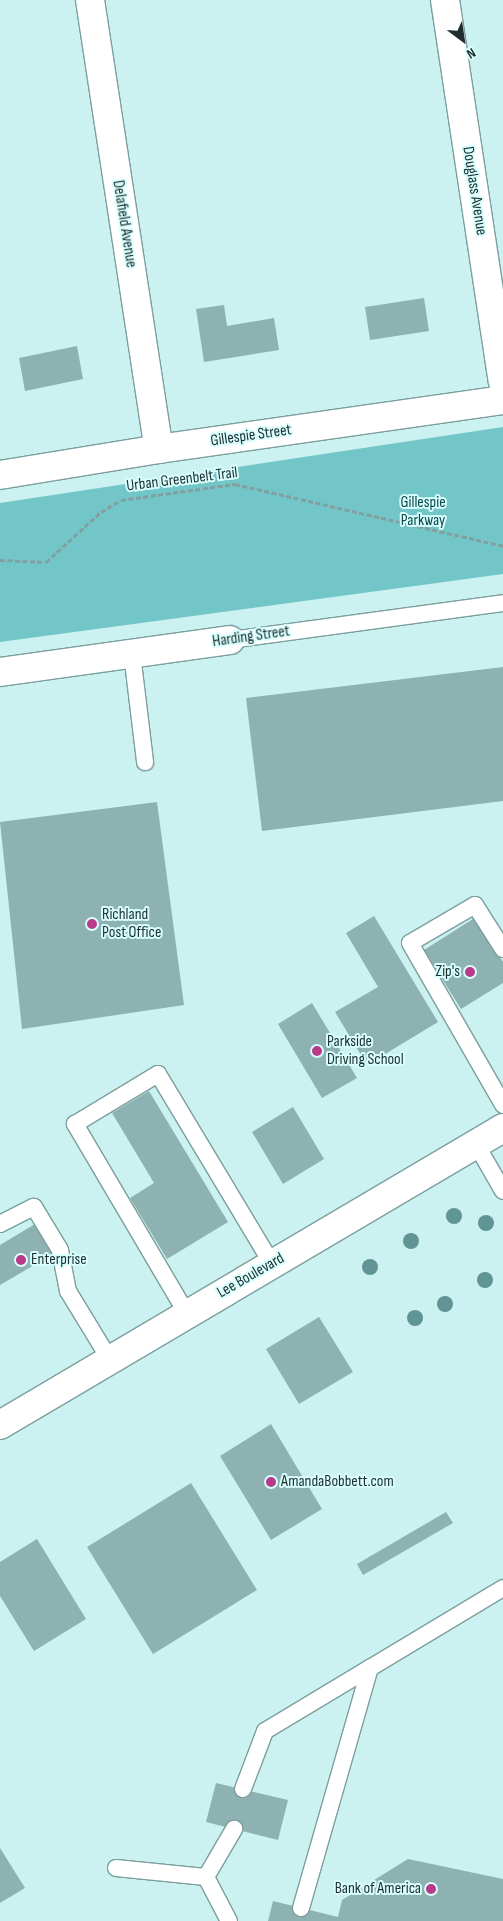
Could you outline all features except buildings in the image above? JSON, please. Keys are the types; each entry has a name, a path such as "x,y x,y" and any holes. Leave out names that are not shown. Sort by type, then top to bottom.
{"street":[{"name":"Delafield Avenue","path":"90,0 159,449"},
{"name":"Douglass Avenue","path":"445,0 503,382"},
{"name":"Gillespie Street","path":"0,475 159,449 503,400"},
{"name":"Harding Street","path":"0,672 230,640"},
{"name":"Lee Boulevard","path":"0,1425 503,1128"}],"lane":[{"name":"Harding Street","path":"230,640 503,603"},
{"path":"132,654 145,762"},
{"path":"503,949 475,905 410,944 503,1104"},
{"path":"188,1314 74,1124 158,1074 272,1264"},
{"path":"476,1144 503,1192"},
{"path":"0,1224 34,1207 60,1250 68,1291 110,1360"},
{"path":"243,1789 265,1732 503,1588"},
{"path":"301,1908 370,1668"},
{"path":"206,1877 234,1829"},
{"path":"116,1868 206,1877"},
{"path":"206,1877 229,1921"}],"path":[{"name":"Urban Greenbelt Trail","path":"0,560 46,562 100,512 121,500 235,484 503,546"}],"green space":[{"name":"Gillespie Parkway","path":"503,427 503,574 0,642 0,503"}],"place":[{"name":"Richland Post Office","path":"92,924"},
{"name":"Zip's","path":"470,972"},
{"name":"Parkside Driving School","path":"317,1051"},
{"name":"Enterprise","path":"21,1260"},
{"name":"AmandaBobbett.com","path":"271,1482"},
{"name":"Bank of America","path":"431,1889"}]}
